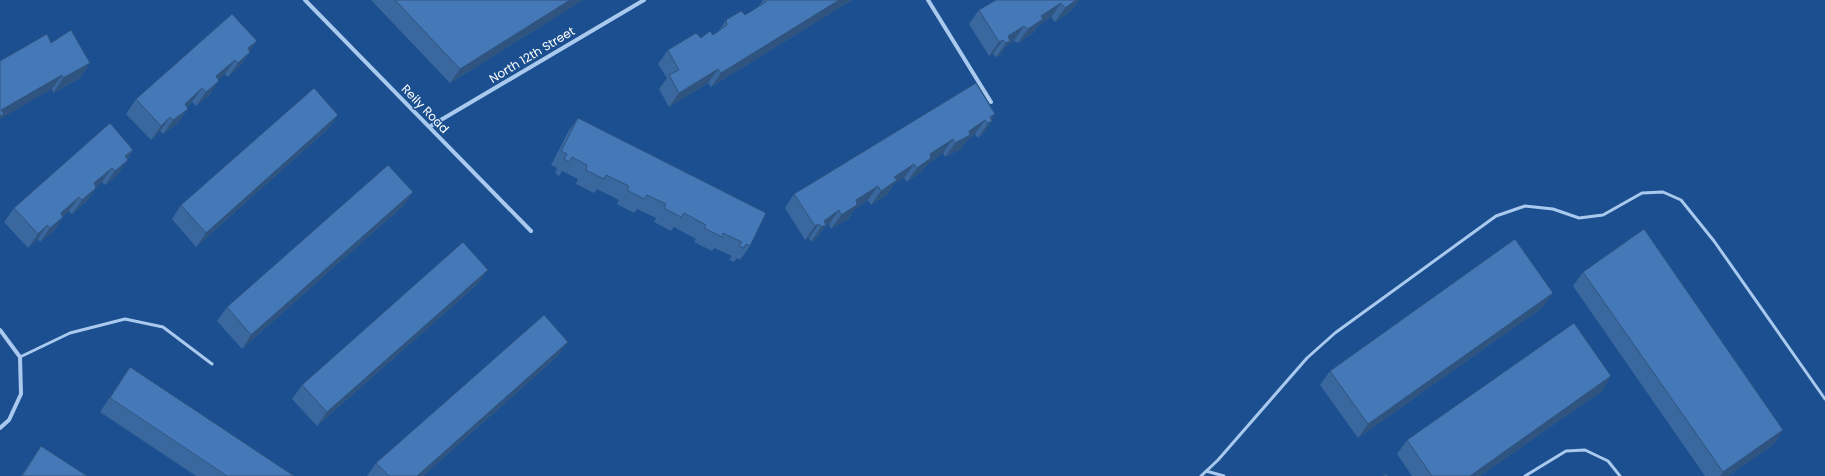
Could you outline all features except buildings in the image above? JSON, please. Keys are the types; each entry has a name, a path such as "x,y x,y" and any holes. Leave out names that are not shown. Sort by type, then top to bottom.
{"street":[{"name":"Reily Road","path":"305,0 531,232"},
{"name":"North 12th Street","path":"429,127 644,0"},
{"path":"928,0 991,102"},
{"path":"0,330 20,358 21,394 9,420 0,428"}],"lane":[{"path":"1201,476 1307,358 1335,333 1496,216 1525,206 1553,209 1579,218 1603,215 1642,193 1663,192 1681,200 1714,241 1825,399"},
{"path":"20,358 70,333 125,319 163,326 212,364"},
{"path":"1526,476 1566,451 1585,450 1608,461 1620,476"},
{"path":"1206,471 1224,476"}]}
